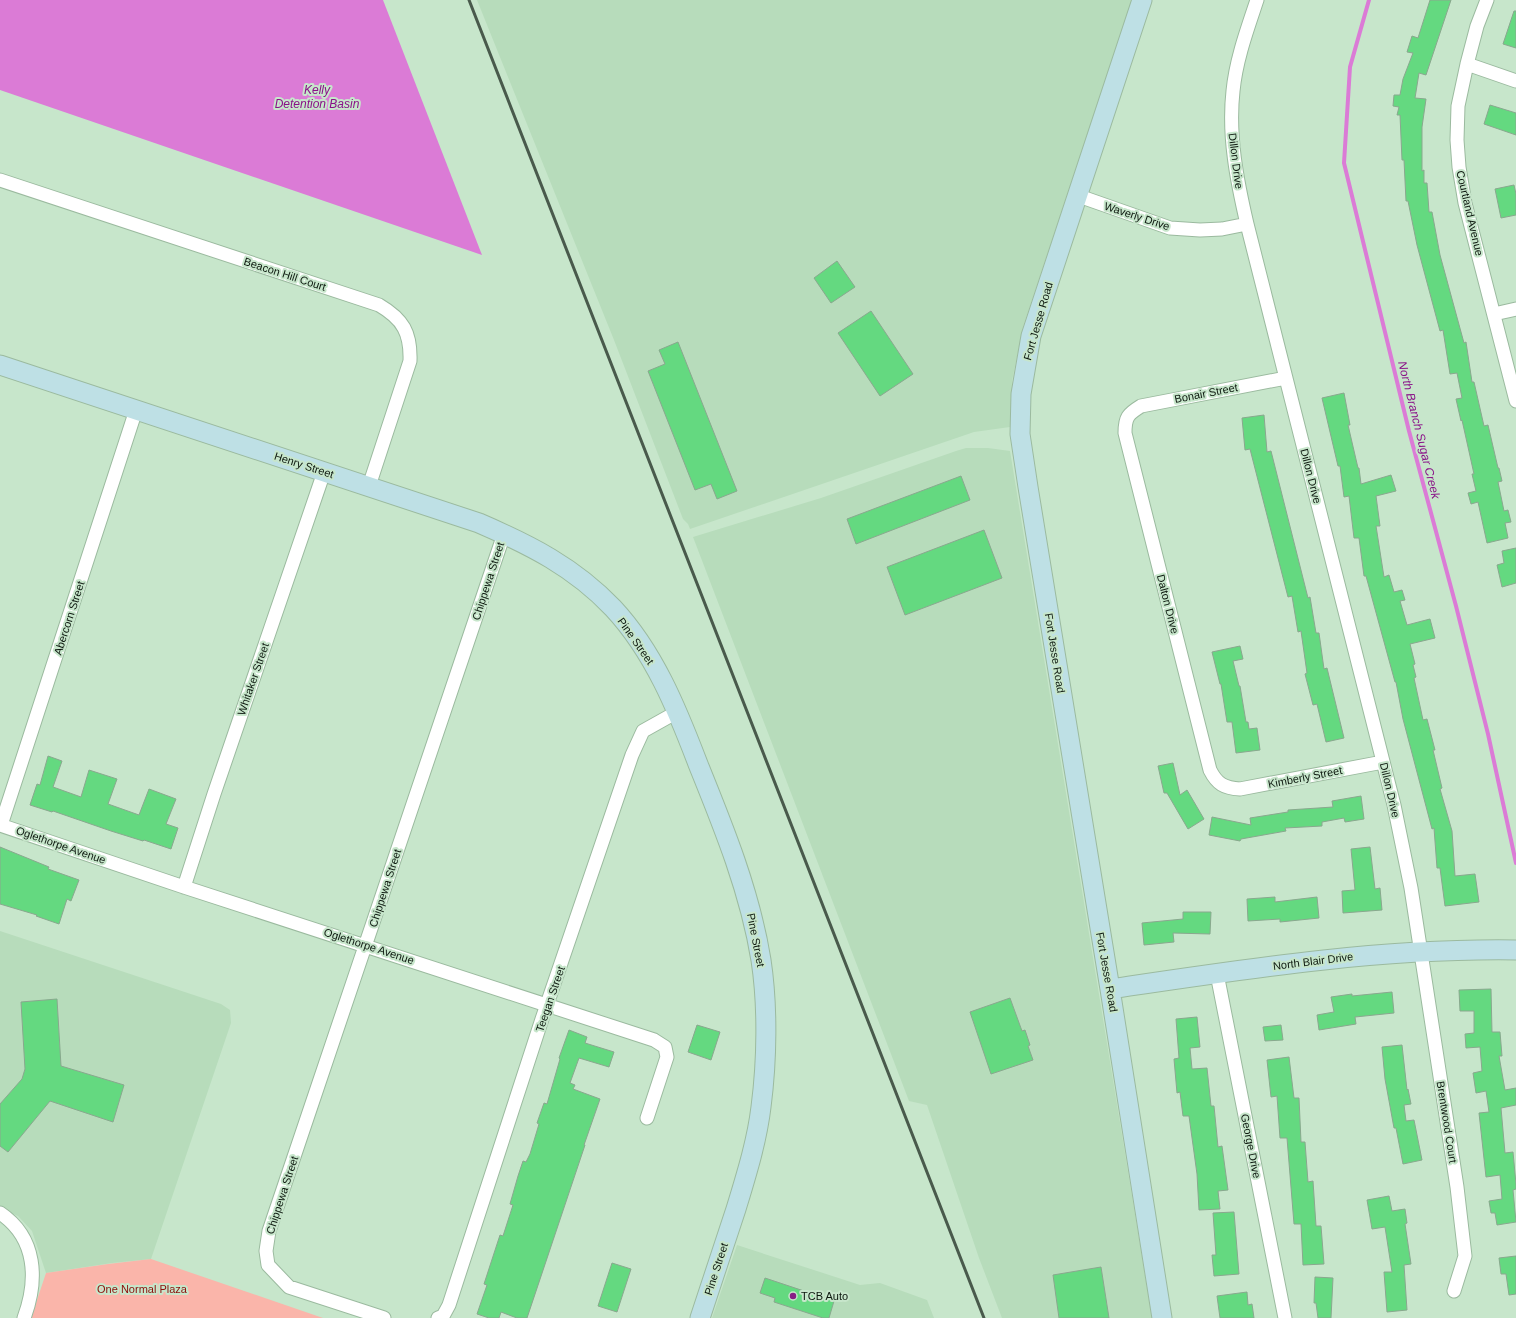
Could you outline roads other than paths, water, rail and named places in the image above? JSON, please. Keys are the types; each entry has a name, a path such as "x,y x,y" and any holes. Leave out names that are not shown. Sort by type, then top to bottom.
{"street":[{"name":"Fort Jesse Road","path":"1142,0 1076,195 1031,336 1021,394 1020,434 1162,1318"},
{"name":"Dillon Drive","path":"1257,0 1238,62 1233,91 1232,129 1234,162 1247,224 1394,805 1411,888 1420,952"},
{"name":"Courtland Avenue","path":"1487,0 1467,64 1458,106 1457,140 1459,167 1465,203 1516,401"},
{"path":"1467,64 1516,81"},
{"name":"Beacon Hill Court","path":"0,180 379,305 391,312 400,321 407,332 410,347 410,361 369,486"},
{"name":"Waverly Drive","path":"1076,195 1170,228 1215,230 1247,224"},
{"path":"1494,314 1516,309"},
{"name":"Henry Street","path":"0,365 479,523 523,542 561,564 596,592"},
{"name":"Bonair Street","path":"1129,415 1141,406 1286,378"},
{"name":"Abercorn Street","path":"1,825 136,410"},
{"name":"Dalton Drive","path":"1129,415 1125,423 1125,433 1210,770 1214,777 1222,785 1227,787"},
{"name":"Whitaker Street","path":"184,887 219,779 324,472"},
{"name":"Chippewa Street","path":"384,1318 289,1287 268,1265 266,1251 269,1231 504,534"},
{"name":"Pine Street","path":"596,592 615,610 639,641 663,680 727,835 741,876 761,960 765,1006 765,1044 761,1107 745,1178 700,1318"},
{"name":"Teegan Street","path":"438,1318 443,1316 449,1305 547,1006 635,749 643,731 677,712"},
{"name":"Kimberly Street","path":"1227,787 1240,789 1383,762"},
{"name":"Oglethorpe Avenue","path":"1,825 184,887 654,1040 665,1047 667,1052 667,1060 647,1118"},
{"name":"North Blair Drive","path":"1110,989 1311,961 1420,952 1509,950"},
{"name":"Brentwood Court","path":"1420,952 1457,1187 1465,1256 1454,1291"},
{"name":"George Drive","path":"1217,974 1285,1318"},
{"path":"0,1212 24,1238 32,1258 33,1282 30,1299 24,1318"}],"water":[{"name":"Kelly Detention Basin","path":"0,0 383,0 482,255 0,90"}],"waterway":[{"name":"North Branch Sugar Creek","path":"1369,0 1350,67 1344,163 1409,431 1456,606 1488,734 1516,863"}],"railway":[{"path":"469,0 984,1318"}],"place":[{"name":"TCB Auto","path":"793,1296"}],"park label":[{"name":"One Normal Plaza","path":"142,1289"}]}
